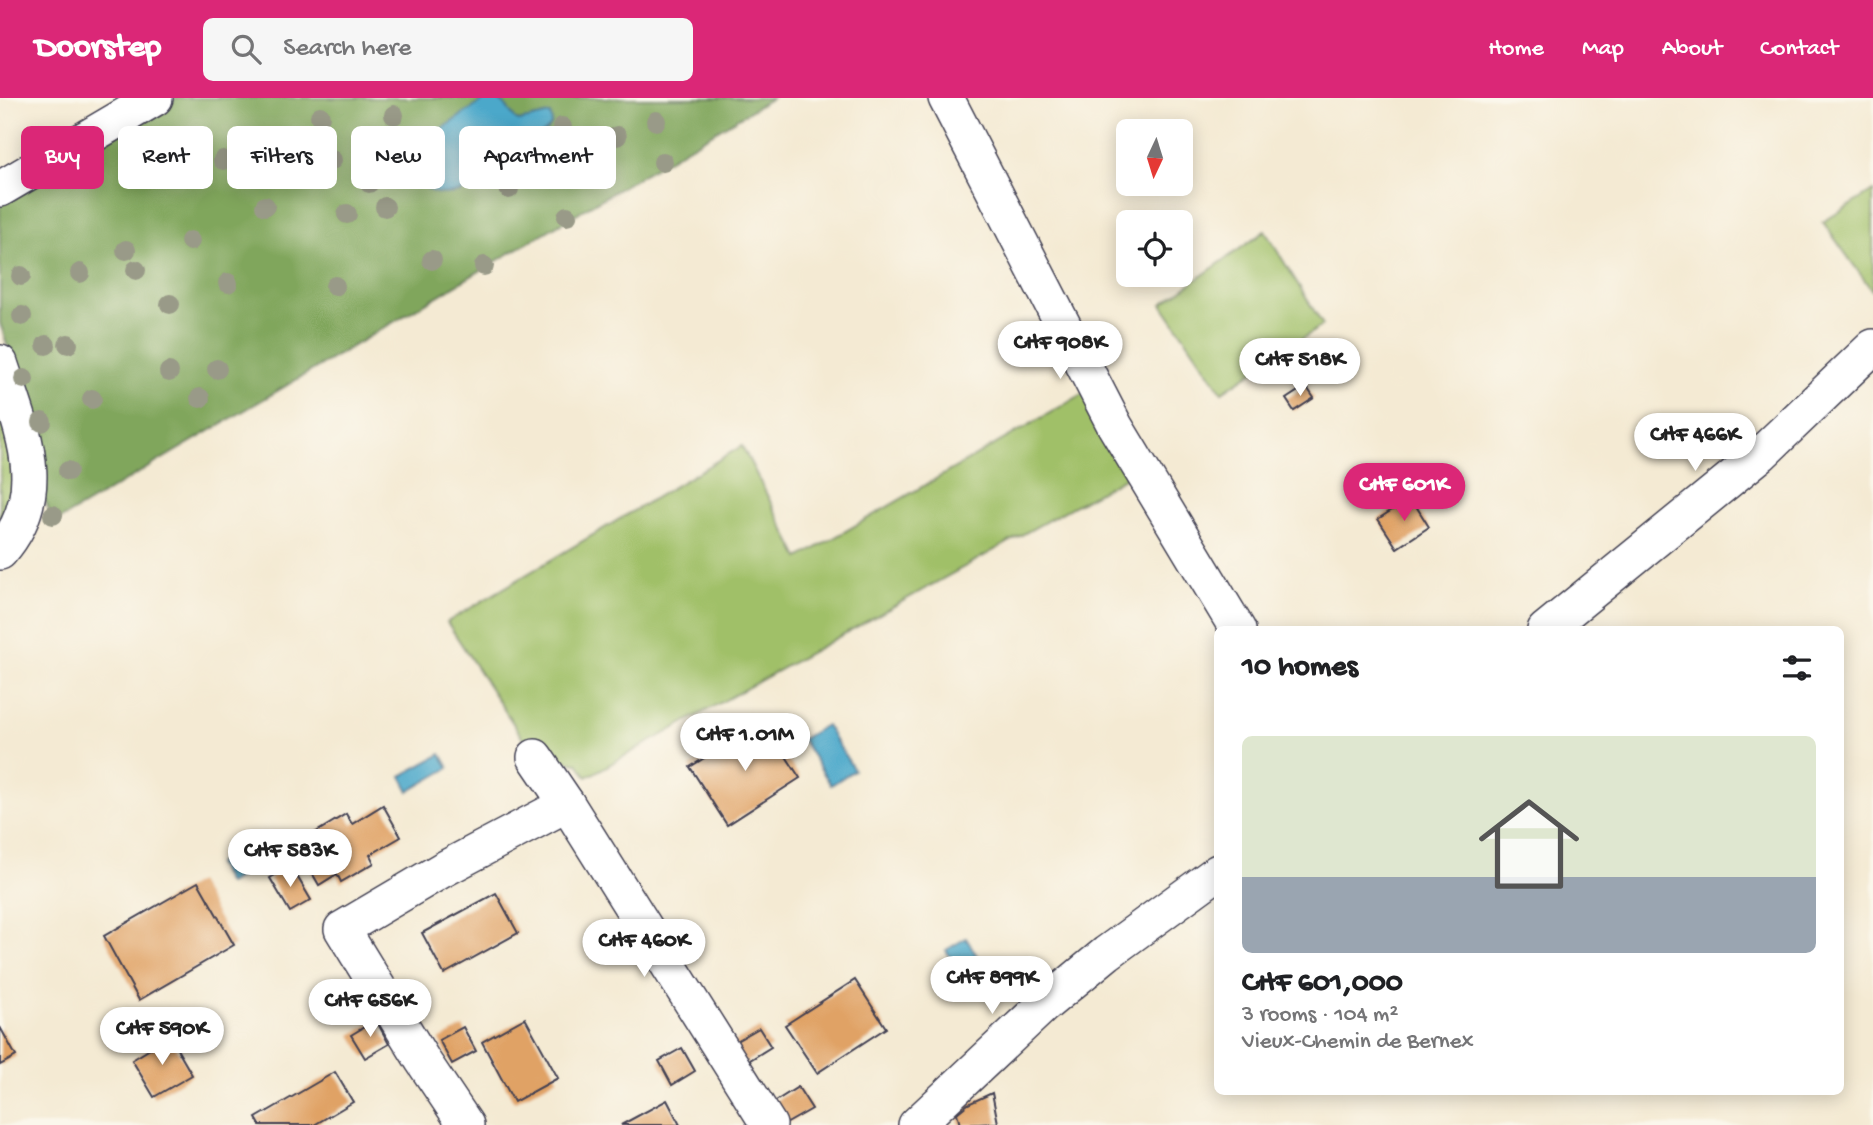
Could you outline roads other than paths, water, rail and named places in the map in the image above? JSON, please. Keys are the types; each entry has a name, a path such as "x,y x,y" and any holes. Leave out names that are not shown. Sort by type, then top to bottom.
{"street":[{"path":"0,190 155,98"},
{"path":"946,98 1115,426 1236,626"},
{"path":"1550,626 1761,454 1873,347"},
{"path":"0,363 27,447 29,464 26,504 13,537 0,552"},
{"path":"535,757 769,1125"},
{"path":"466,1125 423,1061 342,929 442,870 567,804"},
{"path":"916,1125 1065,988 1107,953 1214,875"}],"water":[{"path":"487,98 501,102 519,121 550,114 552,119 550,126 459,126 459,189 464,189 443,194 428,189 445,189 445,127"},
{"path":"826,725 854,770 831,785 802,739"},
{"path":"441,754 449,768 409,791 401,776"},
{"path":"260,840 271,860 228,884 217,864"},
{"path":"966,938 990,977 969,989 946,950"}]}
